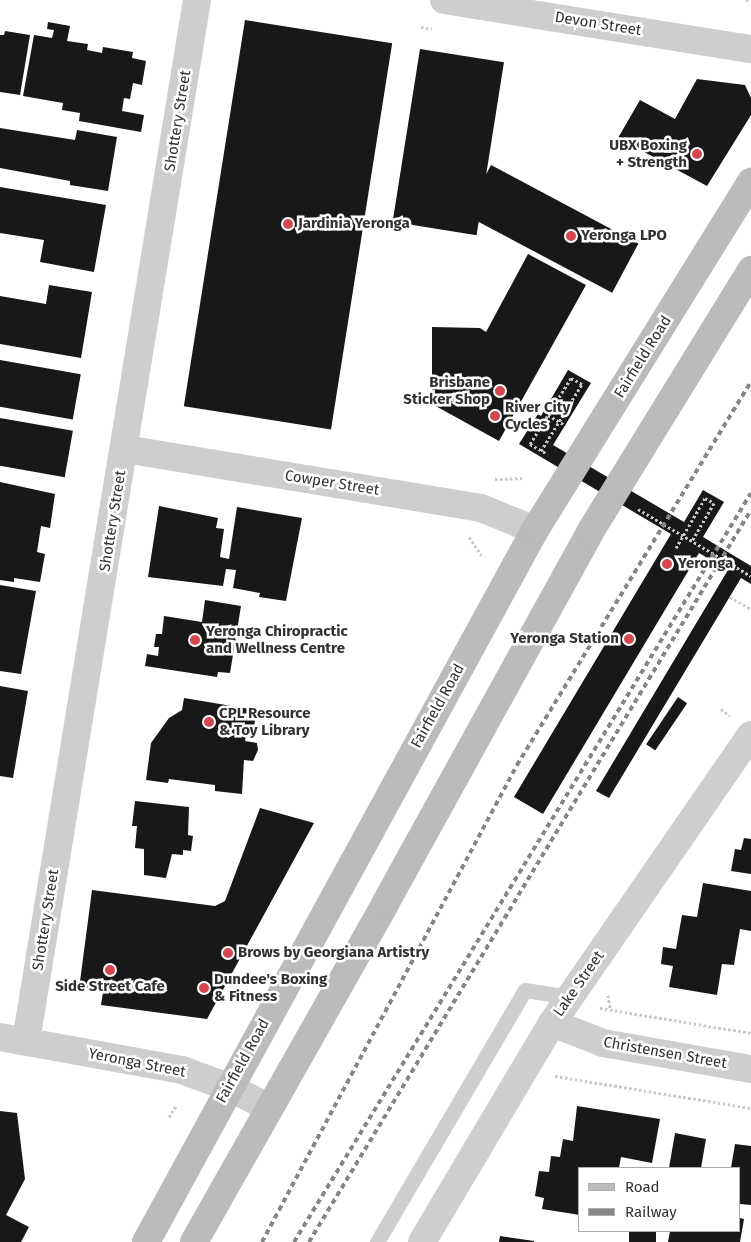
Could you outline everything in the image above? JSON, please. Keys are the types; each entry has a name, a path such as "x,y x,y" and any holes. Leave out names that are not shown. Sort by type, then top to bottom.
{"main road":[{"name":"Fairfield Road","path":"146,1242 228,1087 535,530 751,182"},
{"path":"194,1242 268,1107 386,902 590,532 751,270"}],"street":[{"name":"Devon Street","path":"444,0 751,49"},
{"name":"Shottery Street","path":"13,1039 125,449 191,1"},
{"name":"Cowper Street","path":"125,449 481,508 535,530"},
{"name":"Lake Street","path":"422,1242 552,1023 582,1002 751,735"},
{"name":"Christensen Street","path":"552,1023 603,1044 751,1069"},
{"name":"Yeronga Street","path":"13,1039 182,1070 228,1087 268,1107"}],"lane":[{"path":"377,1242 525,990 582,1002"}],"path":[{"path":"746,0 751,1"},
{"path":"541,451 582,384 571,378 530,444 541,451 550,456"},
{"path":"548,415 573,430"},
{"path":"676,548 705,498 714,503 692,541"},
{"path":"631,505 690,536"},
{"path":"463,534 474,542 481,555"},
{"path":"684,534 692,541 751,576"},
{"path":"730,597 751,609"},
{"path":"607,988 610,1009"},
{"path":"582,1002 610,1009 751,1033"},
{"path":"554,1076 751,1108"},
{"path":"169,1117 176,1106"}],"building":[{"name":"Jardinia Yeronga","path":"245,20 392,43 331,429 184,406"},
{"path":"48,22 70,26 67,41 88,44 87,50 102,53 103,47 133,52 132,58 146,61 142,85 133,83 130,99 124,98 122,111 144,115 141,132 79,121 80,113 62,110 63,103 23,96 34,35 52,38 54,30 47,29"},
{"path":"5,31 30,35 20,95 0,92 0,35 4,35"},
{"path":"420,49 504,62 477,235 393,222"},
{"path":"697,79 745,85 751,98 751,115 707,186 618,138 640,100 675,119"},
{"path":"0,128 75,140 77,130 117,137 108,191 70,185 70,181 0,168"},
{"path":"491,165 638,243 612,293 465,214"},
{"path":"0,187 106,205 94,272 40,262 44,240 0,233"},
{"path":"528,254 586,285 499,441 432,404 432,327 480,328 486,332"},
{"path":"49,285 92,292 81,358 0,344 0,296 46,304"},
{"path":"0,360 81,374 73,420 0,407"},
{"path":"568,370 591,383 553,445 684,522 703,490 724,502 703,537 751,566 751,584 741,578 609,798 596,791 728,570 699,553 543,814 514,797 671,534 519,444 538,414 541,416"},
{"path":"0,418 73,431 65,477 0,466"},
{"path":"0,482 55,494 50,528 41,526 37,552 45,554 40,582 14,578 14,582 0,580"},
{"path":"159,506 218,518 216,528 224,529 220,557 229,559 237,507 302,518 286,601 259,597 260,593 233,588 236,570 226,569 223,586 148,577"},
{"path":"0,585 36,591 21,674 0,671"},
{"name":"Yeronga Chiropractic and Wellness Centre","path":"205,600 241,606 230,673 218,672 217,677 145,666 147,654 158,656 159,647 154,647 156,634 162,634 164,616 202,622"},
{"path":"0,686 28,691 13,778 0,776"},
{"path":"678,697 687,703 655,750 646,744"},
{"path":"184,698 256,710 254,728 248,727 245,741 257,743 258,750 253,761 244,760 242,794 215,791 215,785 169,779 168,783 146,780 151,743 169,718 182,710"},
{"path":"135,801 189,807 188,835 193,836 191,851 183,850 183,855 172,854 166,878 144,875 144,849 135,848 137,826 132,826"},
{"path":"260,808 314,823 207,1019 101,1005 103,992 79,989 92,890 215,906 225,901"},
{"path":"744,838 751,839 751,874 731,871 735,849 741,850"},
{"path":"703,883 751,891 751,931 740,929 734,965 722,964 717,995 669,987 673,966 661,964 663,947 676,949 682,915 697,917"},
{"path":"577,1106 660,1119 652,1163 621,1157 619,1167 578,1167 578,1215 542,1209 544,1198 535,1196 539,1171 549,1172 551,1156 560,1157 563,1139 573,1141"},
{"path":"0,1111 17,1113 25,1179 6,1215 29,1227 21,1242 0,1242"},
{"path":"675,1133 706,1139 701,1167 669,1167"},
{"path":"735,1144 751,1146 751,1205 741,1204 741,1167 731,1167"},
{"path":"741,1218 744,1219 740,1242 668,1242 670,1232 741,1232"},
{"path":"629,1232 656,1232 656,1242 629,1242"},
{"path":"500,1236 534,1241 534,1242 499,1242"}],"railway":[{"path":"262,1242 517,765 751,381"},
{"path":"294,1242 751,493"},
{"path":"309,1242 751,510"}],"place":[{"name":"UBX Boxing + Strength","path":"697,154"},
{"name":"Jardinia Yeronga","path":"288,224"},
{"name":"Yeronga LPO","path":"571,236"},
{"name":"Brisbane Sticker Shop","path":"500,391"},
{"name":"River City Cycles","path":"495,416"},
{"name":"Yeronga","path":"667,564"},
{"name":"Yeronga Station","path":"629,639"},
{"name":"Yeronga Chiropractic and Wellness Centre","path":"195,640"},
{"name":"CPL Resource & Toy Library","path":"209,722"},
{"name":"Brows by Georgiana Artistry","path":"228,953"},
{"name":"Side Street Cafe","path":"110,970"},
{"name":"Dundee's Boxing & Fitness","path":"204,988"}]}
